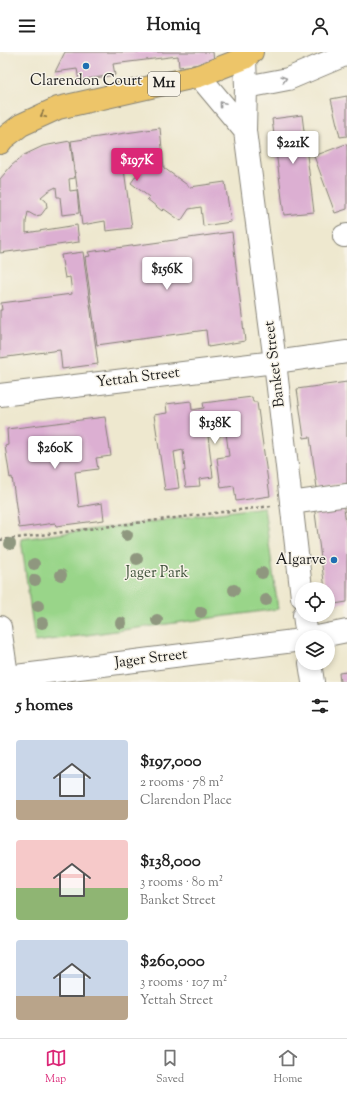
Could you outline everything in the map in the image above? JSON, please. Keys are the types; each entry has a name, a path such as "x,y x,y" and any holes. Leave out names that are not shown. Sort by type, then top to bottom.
{"main road":[{"name":"M11","path":"0,143 21,125 58,108 199,76 248,55"}],"street":[{"path":"343,52 347,53"},
{"path":"246,87 288,79 347,53"},
{"name":"Banket Street","path":"248,55 245,131 275,362 300,582"},
{"path":"199,76 245,131"},
{"name":"Yettah Street","path":"0,395 347,352"},
{"path":"291,504 347,495"},
{"path":"0,627 5,679"},
{"path":"335,633 347,631"},
{"name":"Jager Street","path":"5,679 295,641"},
{"path":"311,670 312,682"}],"path":[{"path":"0,540 291,504"}],"green space":[{"name":"Jager Park","path":"264,507 278,609 35,642 21,539"}],"building":[{"name":"Clarendon Court","path":"65,52 213,52 214,62 179,67 178,56 113,64 115,75 79,80 77,69 55,72"},
{"path":"347,96 347,136 340,137 331,99"},
{"path":"302,115 314,212 284,215 272,119"},
{"path":"160,128 164,168 190,187 225,182 231,222 203,226 201,207 189,209 181,221 164,209 162,211 147,199 149,197 131,183 141,169 141,159 123,162 132,228 106,231 105,221 82,225 71,141"},
{"path":"70,141 75,178 69,179 70,191 77,190 79,213 62,215 60,197 57,197 56,187 41,197 46,201 47,207 41,215 35,216 28,212 26,233 77,225 79,242 0,253 0,179 11,166 24,155 43,146"},
{"path":"346,144 347,209 335,213 314,156"},
{"path":"232,232 245,341 208,347 206,330 97,345 85,257 90,256 88,252"},
{"path":"83,252 98,364 62,369 60,350 0,358 1,303 72,294 70,277 65,278 61,255"},
{"path":"347,382 347,484 317,488 310,437 304,438 297,389"},
{"path":"252,397 253,402 257,402 270,496 236,501 234,486 221,488 217,458 229,456 226,433 208,436 213,477 199,479 200,486 186,487 183,471 185,471 183,450 174,452 179,488 165,490 154,415 167,413 166,404 191,401 192,410 204,408 203,403"},
{"path":"105,417 111,456 96,458 98,469 75,472 79,507 102,503 104,520 56,526 55,523 19,528 12,477 10,478 5,446 8,445 7,429"},
{"name":"Algarve","path":"343,501 347,531 347,602 335,604 335,582 324,582 314,505"},
{"path":"347,672 347,682 340,682 339,673"}],"place":[{"name":"Clarendon Court","path":"86,66"},
{"name":"Algarve","path":"334,560"}]}
